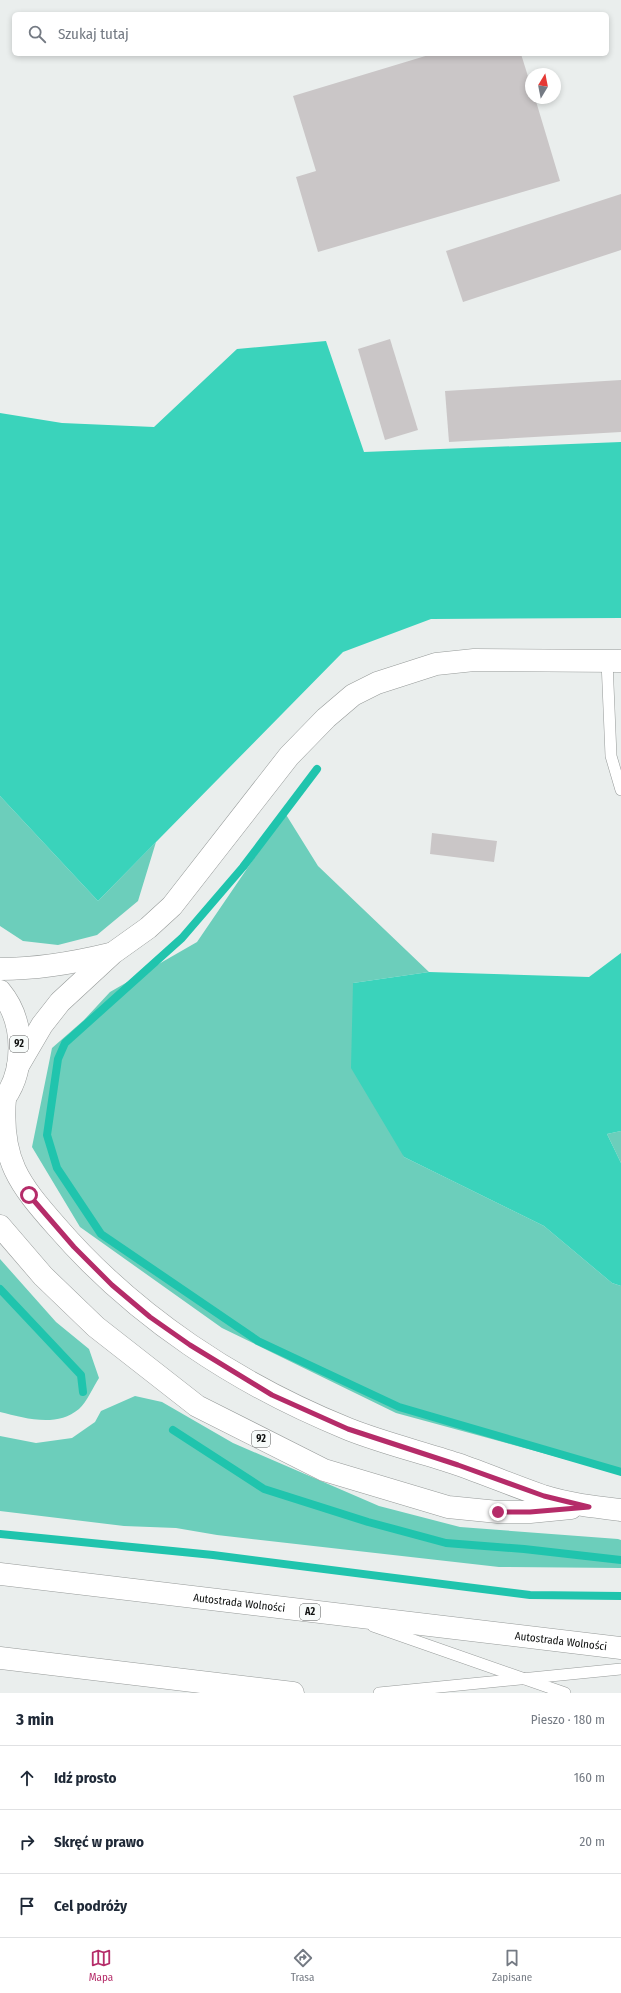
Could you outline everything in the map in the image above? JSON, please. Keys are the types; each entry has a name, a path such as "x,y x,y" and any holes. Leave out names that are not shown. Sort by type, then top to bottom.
{"main road":[{"path":"18,1066 42,1025 60,1002 113,953 148,928 172,906 289,756 326,718 353,695 383,680 436,664 474,660 614,661"},
{"path":"0,969 31,969 84,960 113,953"},
{"name":"92","path":"0,991 12,1011 18,1029 19,1048 18,1066 15,1077 2,1101 1,1133 7,1163 12,1173 29,1195 74,1247 112,1285 150,1317 190,1345 272,1395 348,1429 458,1465 544,1496 589,1507 621,1510"},
{"name":"92","path":"0,1226 43,1276 96,1327 197,1406 324,1470 448,1507 498,1512 530,1512 589,1507"},
{"name":"Autostrada Wolności","path":"0,1574 621,1648"},
{"path":"0,1658 293,1693"}],"lane":[{"path":"614,661 611,756 621,790"},
{"path":"344,1616 565,1693"},
{"path":"379,1693 621,1669"}],"green space":[{"path":"326,341 364,452 621,442 621,618 431,619 343,652 98,901 0,796 0,413 62,423 154,427 237,349"},
{"path":"0,796 98,901 156,842 138,901 97,935 58,945 23,941 0,926"},
{"path":"285,813 318,866 429,972 353,983 404,1157 544,1226 612,1283 621,1286 621,1471 605,1470 396,1413 222,1328 80,1227 32,1147 52,1048 84,1020 110,992 197,942"},
{"path":"621,953 621,1131 607,1134 621,1163 621,1286 612,1283 544,1226 404,1157 351,1068 353,983 429,972 589,977"},
{"path":"621,1131 621,1163 607,1134"},
{"path":"0,1259 56,1322 89,1349 99,1378 82,1406 70,1415 50,1420 40,1420 0,1412"},
{"path":"135,1396 162,1402 233,1443 379,1506 460,1527 621,1540 621,1568 499,1567 217,1535 176,1528 124,1526 0,1511 0,1436 36,1443 72,1438 95,1422 101,1411"}],"building":[{"path":"425,56 522,56 525,68 525,104 537,104 560,181 318,252 296,177 316,171 293,96"},
{"path":"621,194 621,250 463,302 446,251"},
{"path":"390,339 418,430 385,440 358,349"},
{"path":"621,380 621,432 449,442 445,391"},
{"path":"432,833 497,841 494,862 430,854"}],"waterway":[{"path":"317,769 243,867 182,938 65,1043 58,1059 47,1135 57,1168 101,1234 258,1341 399,1407 621,1472"},
{"path":"0,1289 81,1375 83,1392"},
{"path":"173,1430 264,1489 368,1522 446,1543 524,1549 621,1560"},
{"path":"0,1534 213,1555 530,1595 621,1596"}],"route":[{"path":"29,1195 74,1247 112,1285 150,1317 229,1370 272,1395 348,1429 514,1484 544,1496 589,1507 530,1512 498,1512"}]}
